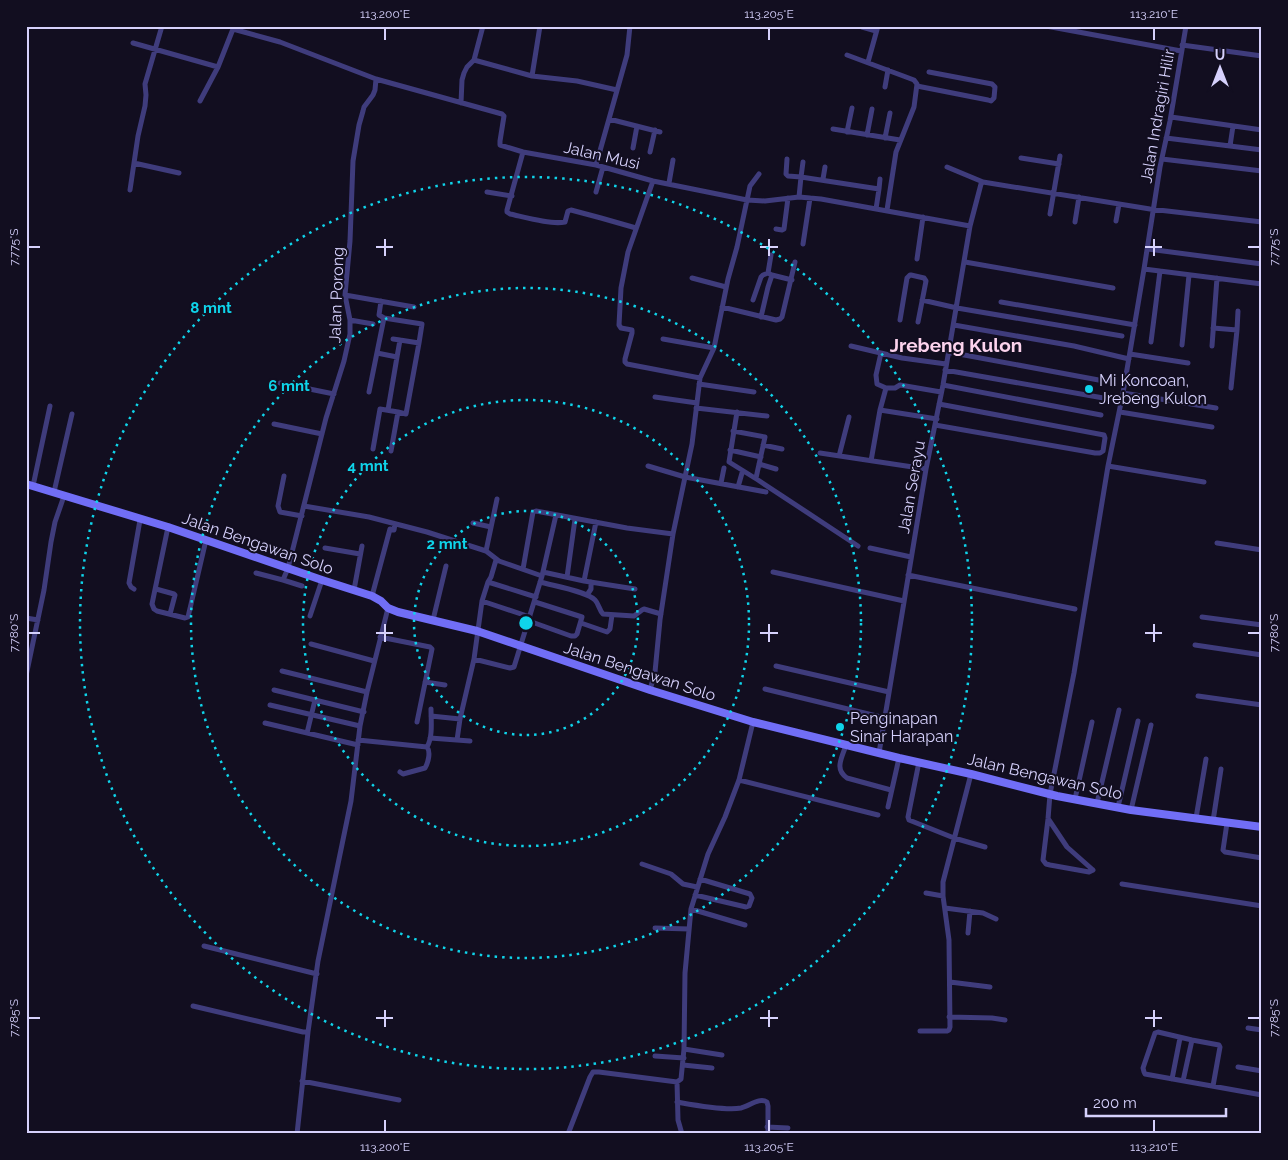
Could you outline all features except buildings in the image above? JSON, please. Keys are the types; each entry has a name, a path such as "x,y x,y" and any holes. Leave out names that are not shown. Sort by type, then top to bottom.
{"main road":[{"name":"Jalan Bengawan Solo","path":"30,485 168,527 372,596 388,608 398,612 477,631 650,690 753,722 1050,794 1131,810 1262,827"}],"street":[{"path":"130,190 138,136 145,106 145,84 162,26"},
{"path":"461,103 464,73 474,60 484,26"},
{"path":"532,76 540,26"},
{"path":"596,165 627,54 630,26"},
{"path":"1046,26 1178,50"},
{"name":"Jalan Indragiri Hilir","path":"1048,819 1067,846 1093,870 1091,872 1050,865 1044,862 1050,794 1074,676 1108,466 1120,412 1125,381 1126,357 1148,250 1151,209 1170,117 1178,50 1182,45 1186,26"},
{"path":"1253,26 1262,27"},
{"path":"862,27 877,29 868,62"},
{"path":"200,101 218,68 233,28"},
{"name":"Jalan Musi","path":"233,28 270,38 376,79 502,114 504,116 500,145 523,152 596,165 653,181 747,200 765,201 798,197 810,198 970,226"},
{"path":"133,43 218,68"},
{"path":"1182,45 1262,56"},
{"path":"847,55 916,82 914,107 896,152 887,210"},
{"path":"474,60 532,76 577,81 617,90"},
{"path":"885,87 888,70"},
{"path":"917,86 991,101 994,98 995,87 992,84 929,72"},
{"name":"Jalan Porong","path":"283,580 288,568 350,334 350,320 345,295 350,241 352,173 362,111 373,95 376,79"},
{"path":"847,132 852,108"},
{"path":"867,135 872,109"},
{"path":"885,138 890,113"},
{"path":"1170,117 1262,130"},
{"path":"609,119 657,131 650,152"},
{"path":"633,148 637,126"},
{"path":"1230,146 1233,126"},
{"path":"833,129 900,140"},
{"path":"1166,138 1262,150"},
{"path":"523,152 507,212 562,223 568,211 571,210 636,228"},
{"path":"1050,214 1060,156"},
{"path":"1021,158 1059,164"},
{"path":"787,159 787,175 879,189"},
{"path":"1162,159 1262,171"},
{"path":"669,183 673,160"},
{"path":"798,197 803,162"},
{"path":"134,163 179,173"},
{"path":"596,192 603,167"},
{"path":"823,179 825,167"},
{"path":"947,167 983,182 1151,209 1262,222"},
{"path":"650,690 673,534 692,444 700,381 714,348 726,287 750,186 759,174"},
{"path":"876,209 880,179"},
{"path":"653,181 628,252 620,294 620,326 632,330 625,362 700,381 754,392"},
{"name":"Jalan Serayu","path":"879,753 926,469 954,325 970,226 983,182"},
{"path":"486,192 512,196"},
{"path":"776,229 784,229 788,198"},
{"path":"802,244 810,198"},
{"path":"1076,222 1079,198"},
{"path":"1116,221 1119,204"},
{"path":"917,259 923,217"},
{"path":"1148,250 1262,264"},
{"path":"761,317 768,287 771,254"},
{"path":"722,307 780,320 792,280 795,262"},
{"path":"964,262 1113,288"},
{"path":"1144,269 1262,284"},
{"path":"1152,342 1160,271"},
{"path":"753,300 763,275 770,274 792,280"},
{"path":"900,320 907,278 910,275 924,278 926,281 918,322"},
{"path":"1182,345 1189,275"},
{"path":"692,278 726,287"},
{"path":"1212,346 1217,278"},
{"path":"345,295 414,307"},
{"path":"922,300 957,308 1122,336"},
{"path":"373,449 380,408 406,414 422,324 384,318 379,315 381,301"},
{"path":"1002,302 1132,324"},
{"path":"1231,388 1238,311"},
{"path":"369,392 384,318"},
{"path":"350,320 373,324"},
{"path":"954,325 1126,357 1188,363"},
{"path":"1213,328 1237,330"},
{"path":"393,339 419,343"},
{"path":"663,339 714,348"},
{"path":"388,410 400,340"},
{"path":"851,346 1109,399"},
{"path":"948,352 1104,381"},
{"path":"377,353 397,357"},
{"path":"880,353 876,374 877,384 886,388 900,386 941,392"},
{"path":"1125,381 1141,384"},
{"path":"280,383 334,394"},
{"path":"943,385 1101,415"},
{"path":"871,460 886,388"},
{"path":"1123,393 1216,408"},
{"path":"655,397 767,416"},
{"path":"880,410 1096,453 1103,451 1104,435 939,404"},
{"path":"30,485 50,406"},
{"path":"391,451 398,412"},
{"path":"737,412 729,462 858,546"},
{"path":"1120,412 1212,427"},
{"path":"54,492 72,414"},
{"path":"839,456 849,417"},
{"path":"274,424 322,434"},
{"path":"733,431 765,437 756,478"},
{"path":"763,445 782,449"},
{"path":"730,450 761,456"},
{"path":"820,453 926,469"},
{"path":"759,464 776,469"},
{"path":"648,466 685,477 766,492"},
{"path":"1108,466 1204,482"},
{"path":"720,484 724,468"},
{"path":"738,487 742,473"},
{"path":"284,476 278,510 302,516"},
{"path":"26,676 44,590 55,522 64,496"},
{"path":"486,551 497,499"},
{"path":"304,506 369,517 427,532 486,551 496,560 588,594 595,600 603,614 634,616 644,609 661,614"},
{"path":"523,569 533,512 536,511 673,534"},
{"path":"474,660 511,668 514,667 536,599 556,515"},
{"path":"567,577 575,518"},
{"path":"134,589 129,583 140,520"},
{"path":"584,581 596,522"},
{"path":"473,523 491,527"},
{"path":"372,596 390,529 394,530 395,524"},
{"path":"168,527 152,604 157,611 185,618 188,617 206,540"},
{"path":"1217,543 1262,550"},
{"path":"354,590 362,546"},
{"path":"325,548 360,554"},
{"path":"870,548 911,557"},
{"path":"457,740 474,660 482,601 496,560"},
{"path":"433,620 446,566"},
{"path":"773,572 904,601"},
{"path":"256,573 302,586"},
{"path":"908,575 1075,609"},
{"path":"542,577 567,577 635,589"},
{"path":"310,616 322,580"},
{"path":"482,601 575,636 581,623 582,617 579,615 488,582"},
{"path":"588,594 591,589 591,582"},
{"path":"156,589 174,594 170,614"},
{"path":"296,1134 318,961 351,802 360,726 388,608"},
{"path":"581,623 607,632 610,630 612,615"},
{"path":"1202,617 1262,625"},
{"path":"26,618 38,620"},
{"path":"380,637 432,649 417,722"},
{"path":"311,644 374,661"},
{"path":"1195,645 1262,655"},
{"path":"776,666 889,692"},
{"path":"282,671 367,692"},
{"path":"425,682 445,685"},
{"path":"765,689 885,718"},
{"path":"274,690 364,712"},
{"path":"1198,696 1262,706"},
{"path":"307,733 315,700"},
{"path":"270,705 360,726"},
{"path":"400,772 404,774 427,766 431,709"},
{"path":"1098,803 1119,710"},
{"path":"431,716 460,719"},
{"path":"1118,807 1138,720"},
{"path":"682,1134 678,1120 677,1082 680,1079 684,1058 685,980 691,909 708,854 739,780 753,722"},
{"path":"1075,799 1092,722"},
{"path":"265,723 358,743 427,747"},
{"path":"1131,810 1151,726"},
{"path":"430,738 470,741"},
{"path":"846,745 839,769 842,774 847,778 891,790"},
{"path":"888,807 899,758"},
{"path":"1196,818 1206,759"},
{"path":"919,762 908,818 954,838 985,847"},
{"path":"1213,821 1221,769"},
{"path":"920,1031 948,1031 950,1027 949,940 943,882 971,774"},
{"path":"739,780 878,815"},
{"path":"1227,822 1223,850 1225,852 1262,858"},
{"path":"642,864 671,874 683,884 697,888"},
{"path":"695,895 746,907 749,906 752,898 750,894 700,879"},
{"path":"1122,884 1262,906"},
{"path":"926,893 943,896"},
{"path":"945,908 986,914 996,919"},
{"path":"691,909 745,925"},
{"path":"968,933 970,911"},
{"path":"655,928 689,929"},
{"path":"204,946 317,974"},
{"path":"950,982 990,987"},
{"path":"193,1006 308,1032"},
{"path":"949,1017 1005,1020"},
{"path":"1248,1028 1262,1030"},
{"path":"1213,1086 1219,1045 1156,1032 1144,1068 1145,1074 1262,1095"},
{"path":"1172,1079 1180,1038"},
{"path":"1183,1081 1192,1040"},
{"path":"684,1049 722,1055"},
{"path":"655,1056 684,1058"},
{"path":"683,1065 712,1068"},
{"path":"1238,1067 1262,1071"},
{"path":"568,1134 593,1072 677,1082"},
{"path":"302,1081 399,1100"},
{"path":"677,1102 736,1109 763,1100 767,1102 768,1106 768,1134"},
{"path":"767,1127 788,1128"}],"place":[{"name":"Mi Koncoan, Jrebeng Kulon","path":"1089,389"},
{"name":"Penginapan Sinar Harapan","path":"840,727"}],"district":[{"name":"Jrebeng Kulon","path":"956,345"}]}
